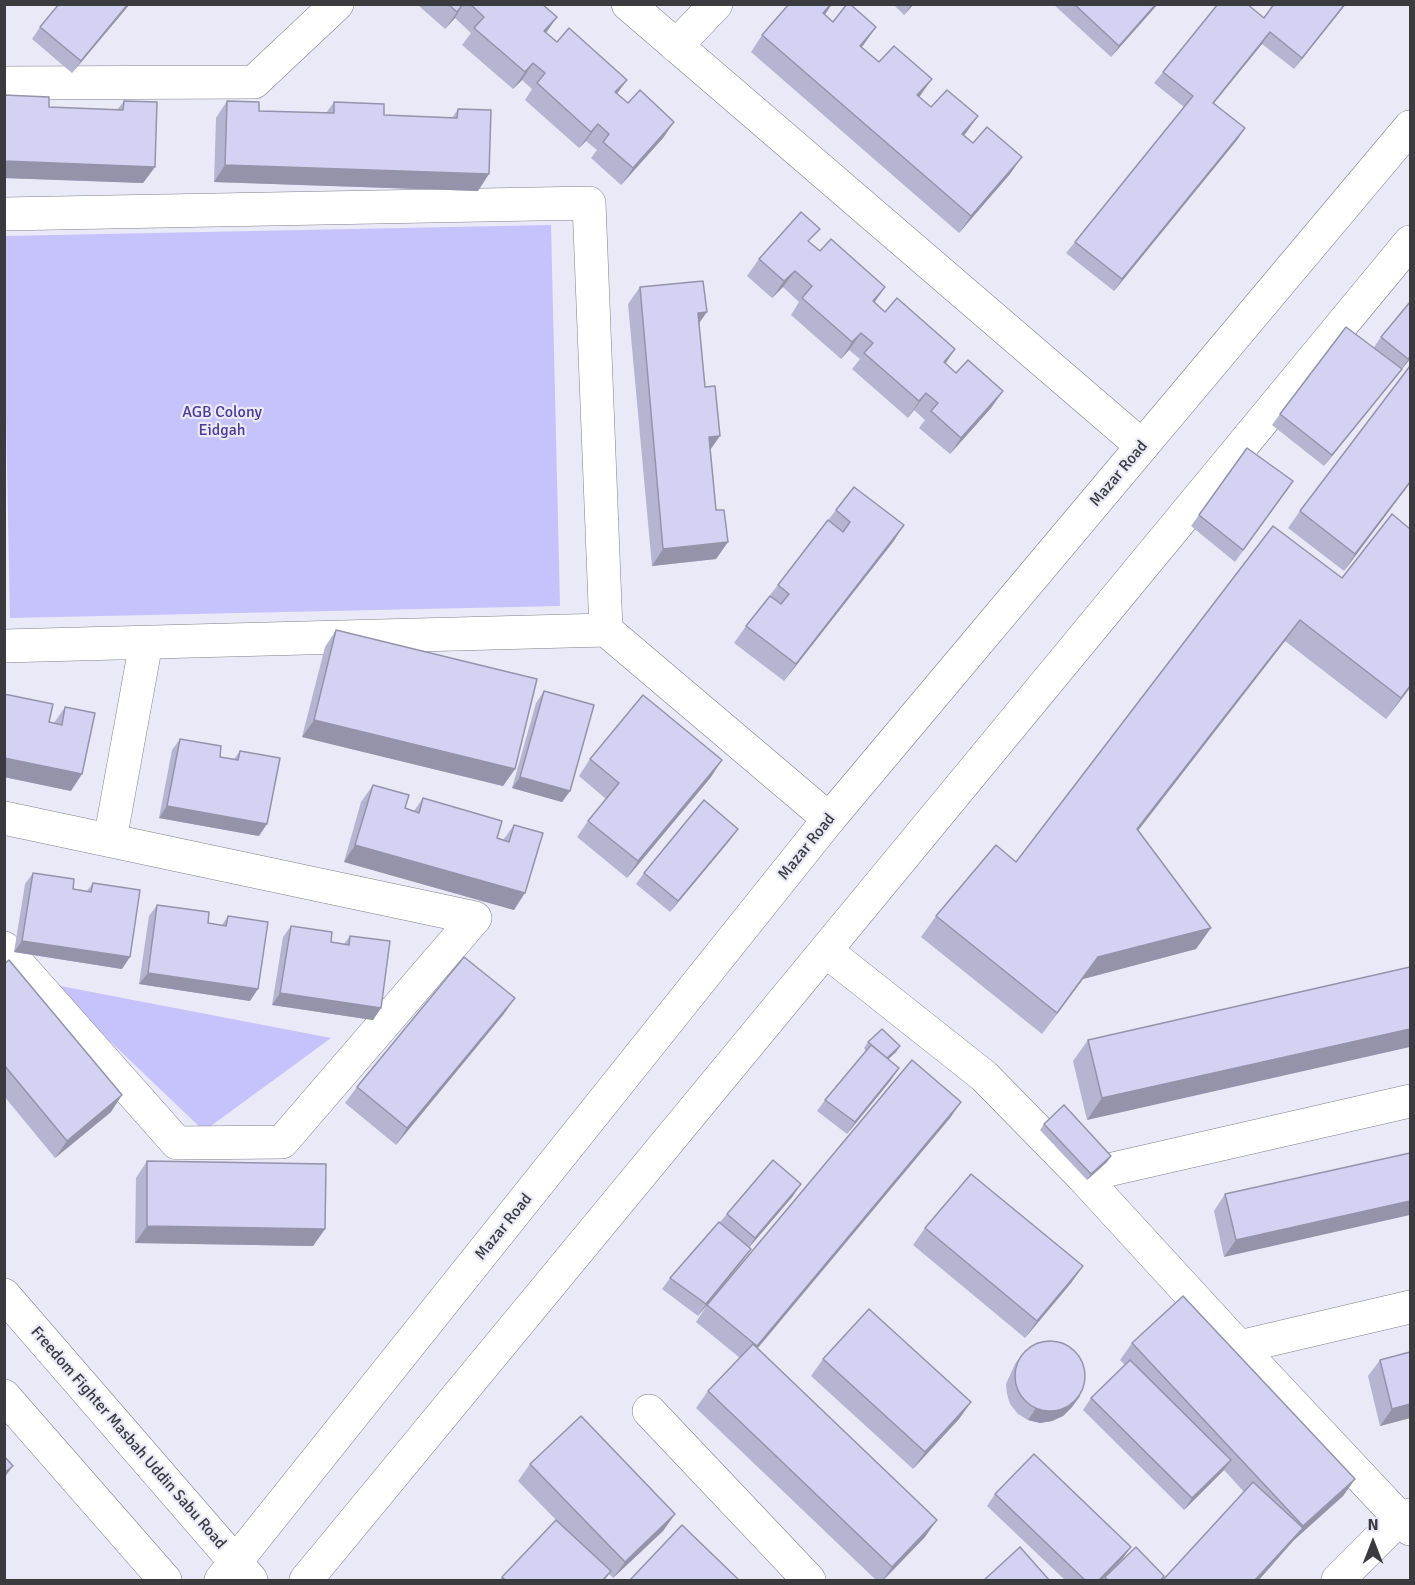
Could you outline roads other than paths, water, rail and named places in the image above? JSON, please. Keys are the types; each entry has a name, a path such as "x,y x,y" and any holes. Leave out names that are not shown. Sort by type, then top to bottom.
{"street":[{"path":"4,83 254,82 337,4"},
{"path":"628,4 1142,447"},
{"path":"676,46 716,4"},
{"name":"Mazar Road","path":"236,1575 829,819 1410,127"},
{"path":"4,213 589,203 606,630"},
{"path":"306,1581 1410,242"},
{"path":"4,646 606,630 829,819"},
{"path":"110,840 146,643"},
{"path":"4,818 475,918 282,1142 177,1143 4,948"},
{"path":"826,951 984,1076 1082,1176 1239,1347 1407,1520 1338,1581"},
{"path":"1082,1176 1410,1101"},
{"name":"Freedom Fighter Masbah Uddin Sabu Road","path":"4,1295 236,1575"},
{"path":"1239,1347 1410,1307"},
{"path":"4,1396 165,1581"},
{"path":"649,1411 809,1581"}],"park label":[{"name":"AGB Colony Eidgah","path":"222,422"}]}
